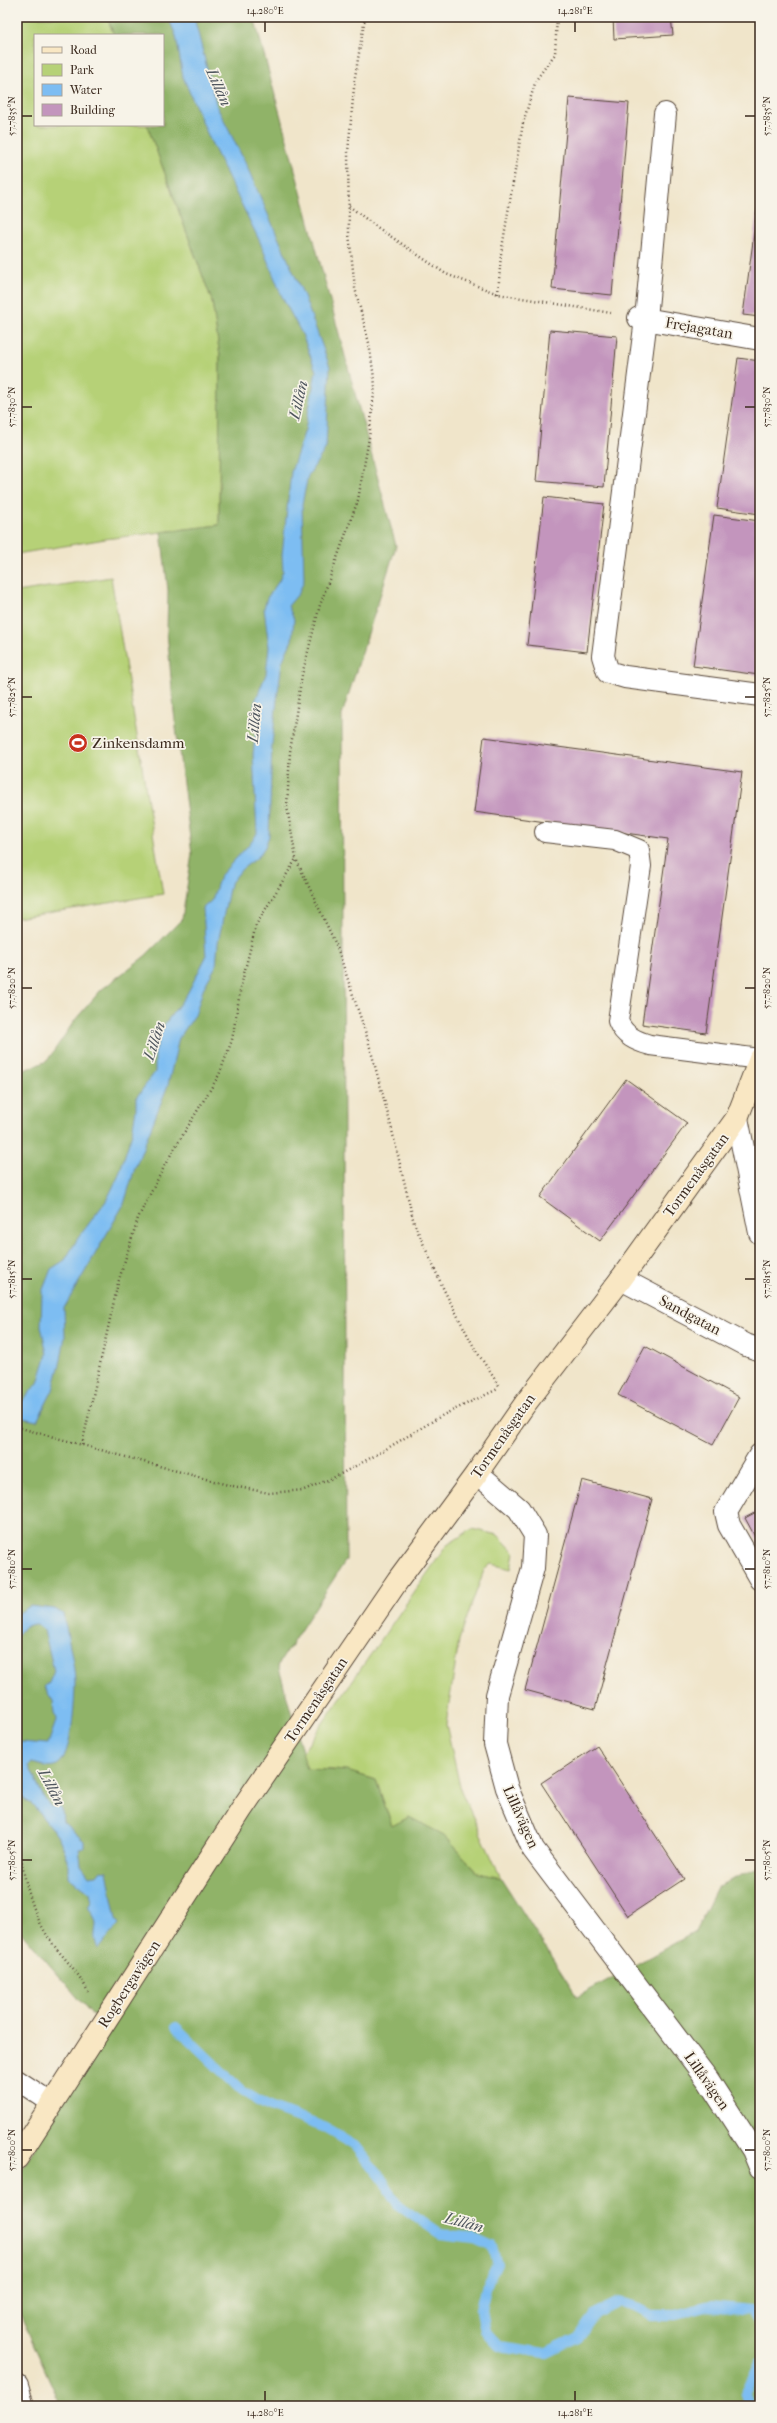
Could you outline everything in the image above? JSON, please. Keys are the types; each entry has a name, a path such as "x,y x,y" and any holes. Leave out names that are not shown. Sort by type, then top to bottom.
{"street":[{"path":"665,114 643,318 603,656 608,672 625,677 760,695"},
{"name":"Frejagatan","path":"643,318 760,339"},
{"name":"Tormenåsgatan","path":"241,1810 398,1580 477,1473 525,1404 621,1278 737,1118 760,1059"},
{"path":"737,1118 760,1233"},
{"name":"Sandgatan","path":"621,1278 746,1345 760,1350"},
{"path":"760,1455 726,1512 729,1525 760,1580"},
{"name":"Lillåvägen","path":"477,1473 519,1509 535,1536 533,1568 497,1695 495,1744 507,1788 533,1849 708,2080 753,2150 760,2167"},
{"name":"Rogbergavägen","path":"17,2158 241,1810"},
{"path":"17,2385 23,2406"}],"lane":[{"path":"545,832 615,840 639,850 641,866 618,1021 622,1030 635,1040 650,1045 760,1059"},
{"path":"17,2080 52,2103"}],"path":[{"path":"365,17 356,77 348,152 349,234 356,288 369,343 375,385 369,438 358,500 320,606 302,675 290,752 287,807 296,860 337,947 349,983 390,1122 414,1223 444,1290 475,1349 500,1388 525,1404"},
{"path":"498,294 501,254 522,123 536,80 555,54 557,17"},
{"path":"349,206 446,274 498,294 643,318"},
{"path":"82,1445 118,1283 138,1218 167,1161 220,1075 232,1040 241,986 256,925 296,860"},
{"path":"17,1427 249,1489 270,1493 304,1490 335,1477 376,1455 443,1415 500,1388"},
{"path":"17,1830 24,1880 36,1916 50,1940 86,1987 102,2026"}],"green space":[{"path":"17,17 107,17 114,34 34,34 34,126 147,126 212,301 220,356 219,525 105,539 17,554"},
{"path":"107,17 254,17 396,546 342,715 346,1560 278,1665 307,1769 347,1771 376,1780 392,1826 409,1817 444,1835 478,1873 501,1878 577,1997 695,1932 718,1886 760,1867 760,2406 61,2406 17,2307 17,2179 102,2026 17,1927 17,1073 47,1061 75,1020 101,990 145,956 182,919 192,854 174,712 167,632 168,590 161,532 219,525 220,356 212,301 147,126 164,126 164,34 114,34"},
{"name":"Zinkensdamm","path":"111,577 163,894 17,918 17,592"},
{"path":"472,1529 498,1535 514,1552 511,1569 491,1564 484,1570 459,1640 446,1724 461,1791 501,1878 478,1873 444,1835 392,1827 376,1780 353,1773 331,1770 310,1770 286,1776 447,1545"}],"water":[{"path":"168,17 194,17 217,107 244,160 304,296 330,367 326,448 308,476 302,504 304,580 299,593 288,606 294,619 292,640 282,662 277,700 272,744 269,836 265,847 258,857 242,869 230,884 218,943 216,966 204,987 195,1015 179,1038 168,1085 135,1168 124,1204 64,1308 65,1336 61,1360 53,1390 37,1421 17,1417 17,1407 38,1383 47,1354 41,1326 42,1292 51,1269 65,1260 78,1238 106,1201 118,1177 132,1133 136,1109 136,1098 155,1072 155,1052 164,1025 187,994 206,957 203,908 212,900 220,876 253,840 257,833 253,754 257,722 254,704 266,674 269,647 264,608 267,598 279,581 283,571 282,555 291,472 305,430 316,371 302,334 283,299 260,242 210,140 183,77 176,36"},
{"path":"30,1606 55,1609 63,1614 72,1658 75,1683 72,1727 66,1751 62,1760 57,1765 53,1766 31,1763 29,1766 44,1798 51,1807 56,1805 62,1809 63,1822 84,1841 84,1847 79,1848 81,1865 89,1876 97,1875 101,1870 107,1871 116,1920 119,1924 98,1949 95,1939 96,1922 88,1907 91,1902 89,1892 68,1877 68,1860 59,1838 32,1804 25,1800 17,1789 17,1745 21,1742 48,1744 57,1718 54,1713 53,1701 44,1687 49,1683 54,1671 44,1630 37,1624 31,1625 23,1629 17,1636 17,1614"}],"building":[{"path":"613,17 671,17 673,35 614,39"},
{"path":"569,98 629,103 612,295 552,289"},
{"path":"759,197 760,198 760,317 743,315"},
{"path":"550,330 617,336 604,487 536,481"},
{"path":"738,358 760,361 760,514 717,508"},
{"path":"544,497 604,504 587,652 527,645"},
{"path":"714,515 760,521 759,675 693,666"},
{"path":"484,737 742,772 706,1033 642,1024 668,839 474,812"},
{"path":"626,1079 687,1123 600,1241 540,1197"},
{"path":"645,1346 739,1397 713,1445 618,1395"},
{"path":"582,1480 652,1499 595,1709 525,1690"},
{"path":"760,1510 760,1546 745,1518"},
{"path":"597,1746 684,1879 628,1916 541,1783"}],"waterway":[{"name":"Lillån","path":"176,2027 242,2091 269,2107 326,2128 355,2145 384,2182 398,2205 440,2234 475,2238 492,2246 497,2264 487,2284 481,2310 485,2331 499,2346 545,2353 578,2337 595,2314 619,2302 634,2306 651,2315 675,2315 710,2306 751,2310 760,2325"},
{"name":"Lillån","path":"749,2406 745,2395 760,2363"}],"place":[{"name":"Zinkensdamm","path":"78,743"}]}
